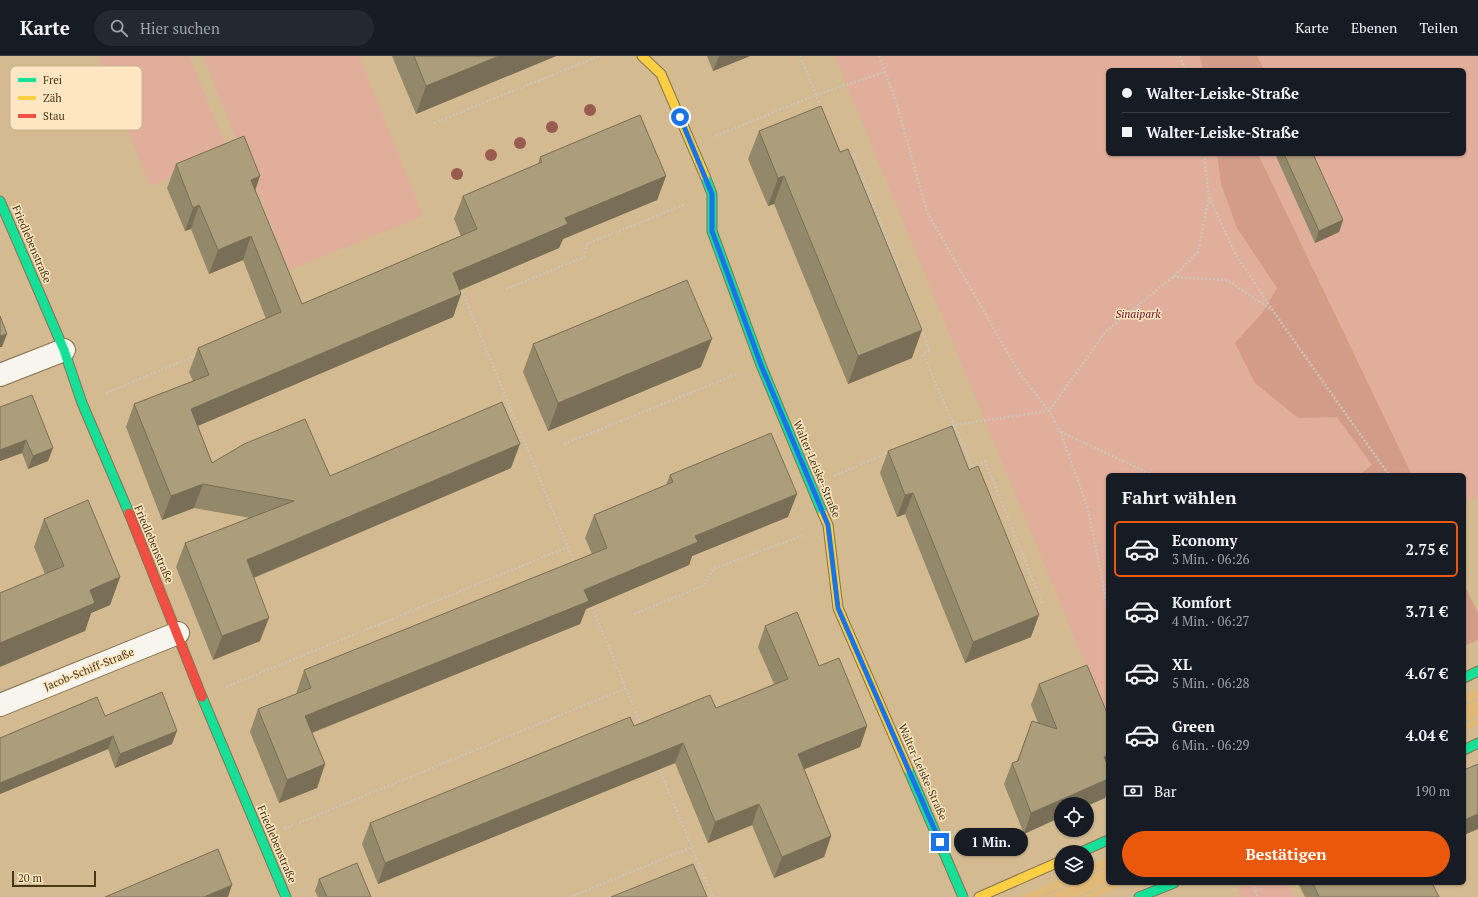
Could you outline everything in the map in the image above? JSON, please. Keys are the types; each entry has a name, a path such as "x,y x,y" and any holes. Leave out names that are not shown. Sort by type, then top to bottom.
{"street":[{"name":"Walter-Leiske-Straße","path":"642,56 661,74 693,145 712,194 712,231 761,365 828,525 838,608 963,897"},
{"name":"Friedlebenstraße","path":"0,201 64,350 82,403 178,633 202,697 286,897"},
{"path":"0,375 64,350"},
{"name":"Jacob-Schiff-Straße","path":"0,705 178,633"},
{"path":"1466,677 1478,672"},
{"path":"1466,749 1478,743"},
{"path":"1094,846 1106,841"},
{"path":"979,897 1054,864"},
{"path":"1139,897 1169,885"}],"path":[{"path":"434,123 599,56"},
{"path":"800,56 822,110"},
{"path":"880,56 897,105 927,212 1020,374 1049,410 1060,431 1088,509 1106,599"},
{"path":"1180,56 1184,68"},
{"path":"693,145 816,96 885,72"},
{"path":"843,159 854,155 930,350 923,354 972,467 985,461 1043,605"},
{"path":"939,431 954,425 1049,410 1106,331 1173,277 1198,252 1209,197 1204,156"},
{"path":"506,289 584,257 587,244 712,194"},
{"path":"1209,197 1235,253 1273,311 1388,473"},
{"path":"1173,277 1227,280 1273,311"},
{"path":"458,282 576,568"},
{"path":"82,403 198,355"},
{"path":"564,444 761,365"},
{"path":"1060,431 1149,473"},
{"path":"811,486 890,452"},
{"path":"634,614 703,586 713,569 828,525"},
{"path":"202,697 568,547"},
{"path":"591,603 644,731"},
{"path":"262,838 626,688"},
{"path":"656,760 713,897"},
{"path":"570,897 692,847"},
{"path":"1253,885 1258,897"}],"shaded area":[{"path":"1200,56 1257,56 1263,68 1203,68"},
{"path":"1217,156 1259,156 1411,473 1362,473 1372,465 1337,417 1298,418 1255,383 1235,343 1263,312 1277,288 1237,228 1221,184"},
{"path":"1466,588 1478,613 1478,640 1466,645"},
{"path":"1478,689 1478,725 1466,730 1466,694"},
{"path":"1106,858 1106,885 1123,885 1097,897 1020,897 1054,882 1054,885 1094,885 1094,864"}],"green space":[{"path":"98,56 189,56 229,155 150,186 128,130 142,130 142,66 102,66"},
{"path":"203,56 359,56 423,216 289,270"},
{"name":"Sinaipark","path":"835,56 1478,56 1478,496 1466,501 1466,473 1106,473 1106,714"},
{"path":"1243,885 1289,885 1294,897 1241,897 1237,888"}],"building":[{"path":"414,56 499,56 426,86"},
{"path":"821,106 840,152 848,149 922,330 858,356 784,176 778,178 759,131"},
{"path":"640,115 666,176 565,218 568,224 453,273 461,294 191,409 212,463 244,444 305,419 330,476 502,402 520,444 247,560 269,618 222,636 185,543 294,501 203,484 171,496 134,404 209,375 198,348 281,312 251,236 218,250 199,205 193,208 176,164 244,136 260,176 251,180 302,304 477,229 463,196 542,162 540,157"},
{"path":"1285,156 1314,156 1343,220 1319,231"},
{"path":"687,280 712,339 558,403 533,344"},
{"path":"0,316 7,334 0,336"},
{"path":"32,395 53,448 33,456 26,440 0,450 0,407"},
{"path":"952,426 969,470 978,466 1039,615 973,642 913,493 905,495 888,451"},
{"path":"771,433 797,494 695,536 698,542 584,590 589,601 305,716 325,764 287,780 258,709 311,688 304,670 607,548 594,515 673,482 670,475"},
{"path":"88,500 120,577 90,590 95,603 0,643 0,593 64,566 44,519"},
{"path":"797,612 819,666 839,658 867,726 798,754 831,836 782,857 759,804 715,822 683,743 385,863 370,823 630,717 634,726 710,695 716,708 788,679 765,626"},
{"path":"1087,665 1106,710 1106,756 1104,757 1106,762 1106,780 1067,797 1054,797 1054,803 1031,813 1012,763 1018,761 1032,721 1057,729 1039,684"},
{"path":"162,692 177,731 120,754 113,736 0,783 0,738 97,697 105,716"},
{"path":"1478,764 1478,814 1466,819 1466,769"},
{"path":"218,849 232,885 204,897 105,897"},
{"path":"357,863 371,897 327,897 319,879"},
{"path":"693,864 707,897 611,897"},
{"path":"1314,885 1433,885 1439,897 1319,897"}],"tram line":[{"path":"1466,704 1478,699"},
{"path":"1466,722 1478,717"},
{"path":"1094,873 1106,868"},
{"path":"1079,897 1106,884"},
{"path":"1042,897 1069,885"}],"traffic: fast":[{"path":"705,176 712,194 712,231 761,365 823,514"},
{"path":"0,201 64,350 82,403 129,513"},
{"path":"1466,677 1478,671"},
{"path":"202,697 286,897"},
{"path":"1466,749 1478,743"},
{"path":"908,769 963,897"},
{"path":"1094,846 1106,841"},
{"path":"1139,897 1169,885"}],"traffic: slow":[{"path":"642,56 661,74 705,176"},
{"path":"823,514 828,525 838,608 908,769"},
{"path":"979,897 1054,864"}],"traffic: jam":[{"path":"129,513 202,697"}],"route":[{"path":"680,117 693,145 712,194 712,231 761,365 828,525 838,608 940,842"}]}
